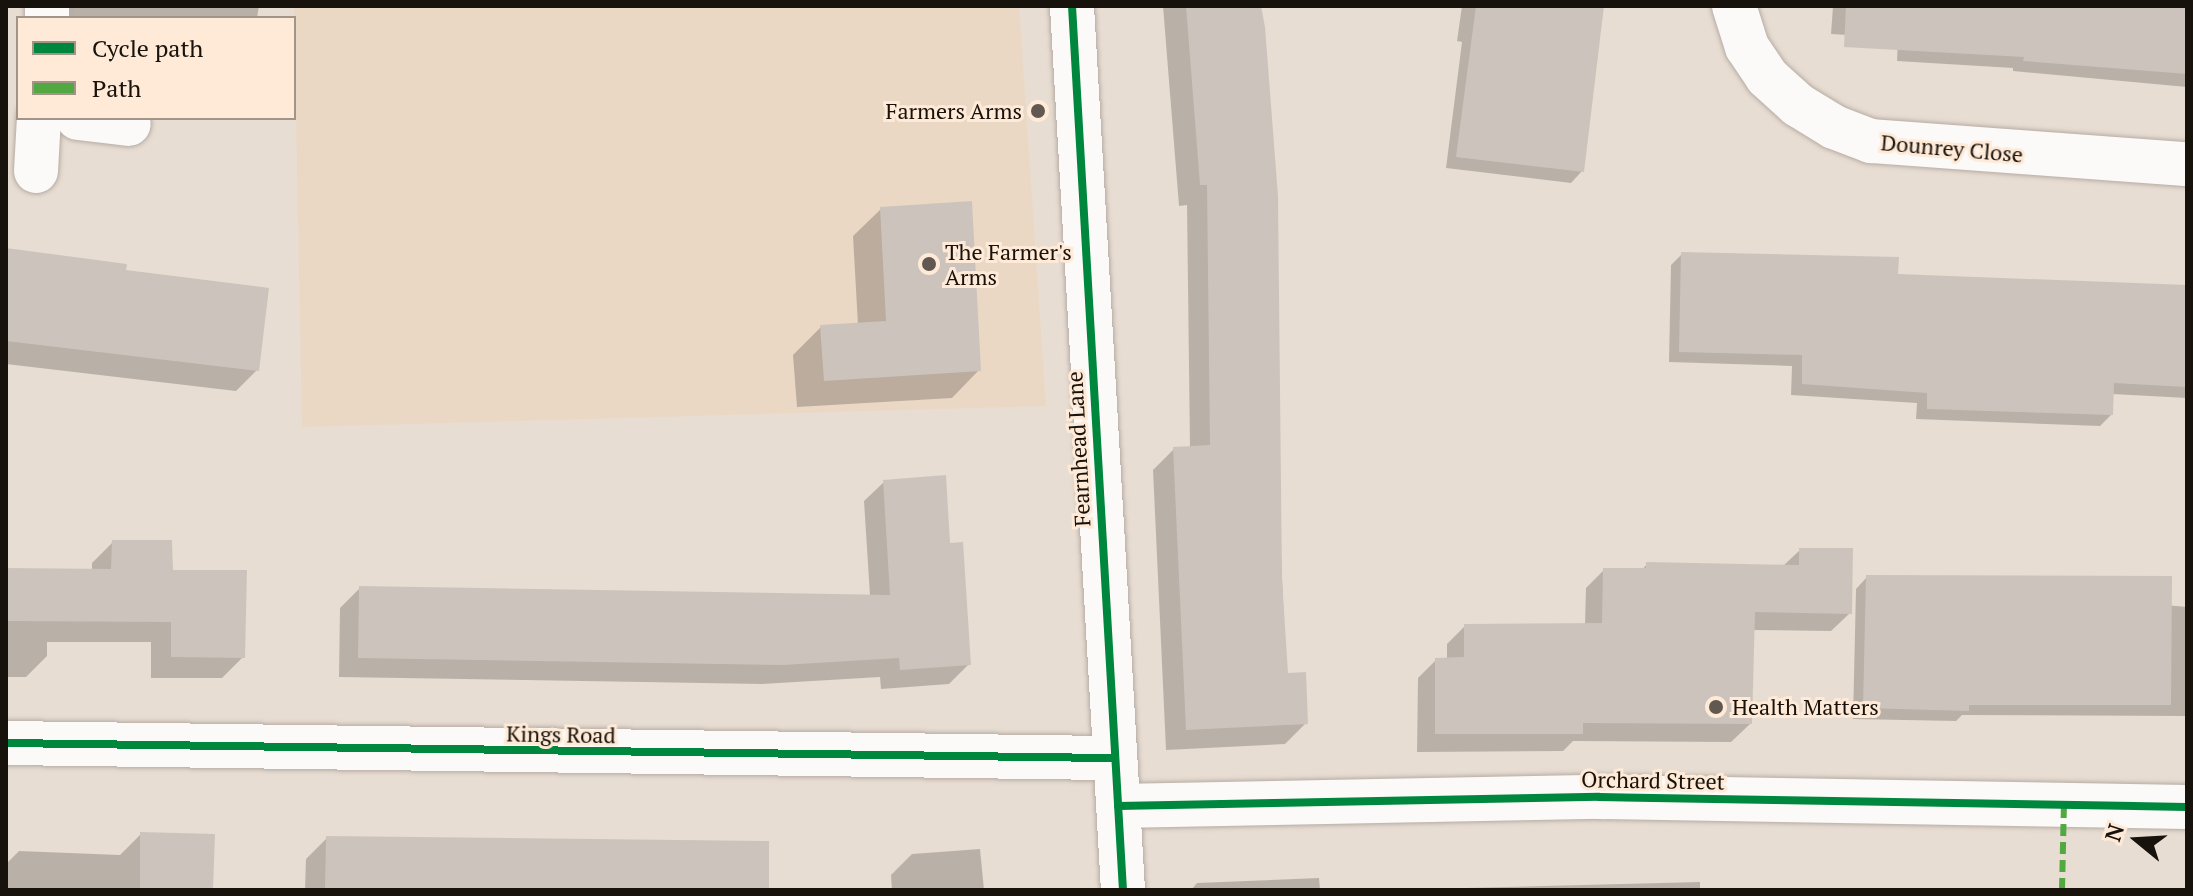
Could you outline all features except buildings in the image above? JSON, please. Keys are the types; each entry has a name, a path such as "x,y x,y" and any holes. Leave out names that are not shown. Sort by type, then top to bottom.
{"street":[{"name":"Fearnhead Lane","path":"1072,6 1123,890"},
{"name":"Dounrey Close","path":"1734,6 1747,47 1767,77 1798,105 1834,127 1871,141 1932,148 2187,164"},
{"path":"36,171 39,120"},
{"path":"95,120 129,124"},
{"name":"Kings Road","path":"6,743 1114,758"},
{"name":"Orchard Street","path":"1118,806 1599,797 2187,807"}],"shaded area":[{"path":"294,6 1019,6 1046,406 302,427"}],"marked path":[{"path":"2062,890 2064,804"}],"cycle path":[{"path":"1072,6 1123,890"},
{"path":"6,743 1114,758"},
{"path":"1118,806 1599,797 2187,807"}],"place":[{"name":"Farmers Arms","path":"1038,111"},
{"name":"The Farmer's Arms","path":"929,264"},
{"name":"Health Matters","path":"1716,707"}]}
